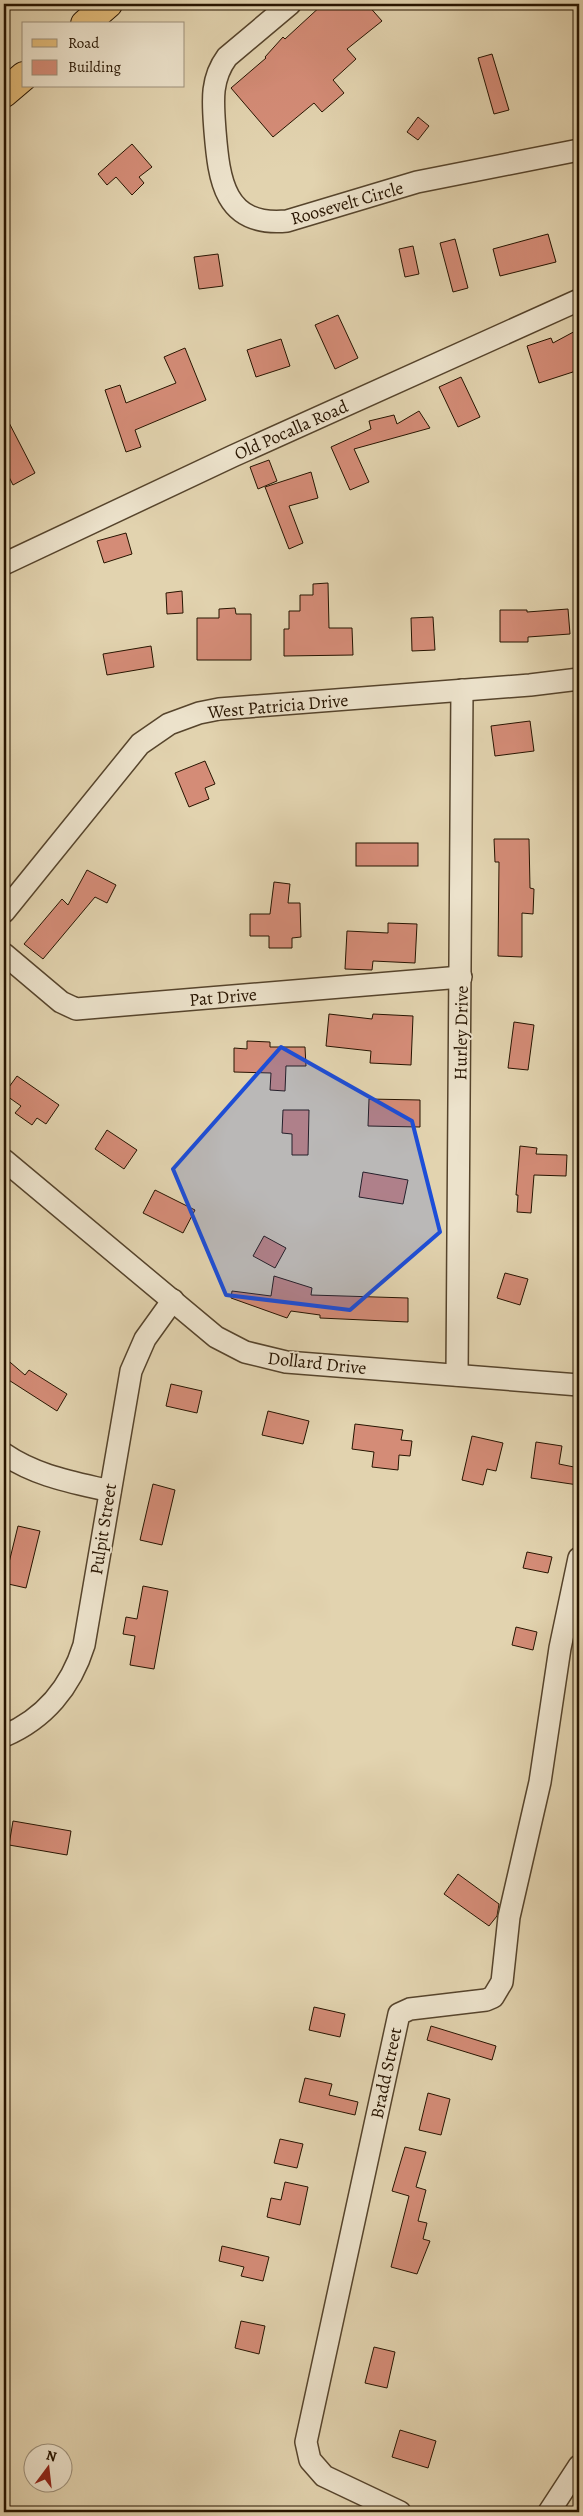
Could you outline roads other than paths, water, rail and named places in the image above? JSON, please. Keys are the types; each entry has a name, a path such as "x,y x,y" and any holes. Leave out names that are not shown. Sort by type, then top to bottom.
{"main road":[{"path":"86,22 108,4"},
{"path":"4,93 22,78"}],"street":[{"name":"Roosevelt Circle","path":"290,4 227,57 219,68 214,82 218,161 222,184 229,197 240,210 252,216 273,222 287,221 417,182 579,150"},
{"name":"Old Pocalla Road","path":"4,564 233,456 579,300"},
{"name":"West Patricia Drive","path":"4,912 122,764 150,735 169,724 199,713 219,709 579,680"},
{"name":"Hurley Drive","path":"457,1376 462,690"},
{"name":"Pat Drive","path":"4,954 61,1002 76,1009 461,978"},
{"name":"Dollard Drive","path":"4,1160 216,1337 245,1352 286,1362 579,1385"},
{"name":"Pulpit Street","path":"4,1736 19,1730 40,1715 62,1691 79,1662 84,1645 131,1371 141,1346 172,1300"},
{"path":"4,1454 20,1465 43,1475 110,1491"},
{"name":"Bradd Street","path":"400,2512 324,2476 310,2460 306,2442 399,2014 410,2009 486,2000 493,1997 502,1982 509,1917 540,1782 560,1648 579,1558"},
{"path":"549,2512 579,2466"}]}
